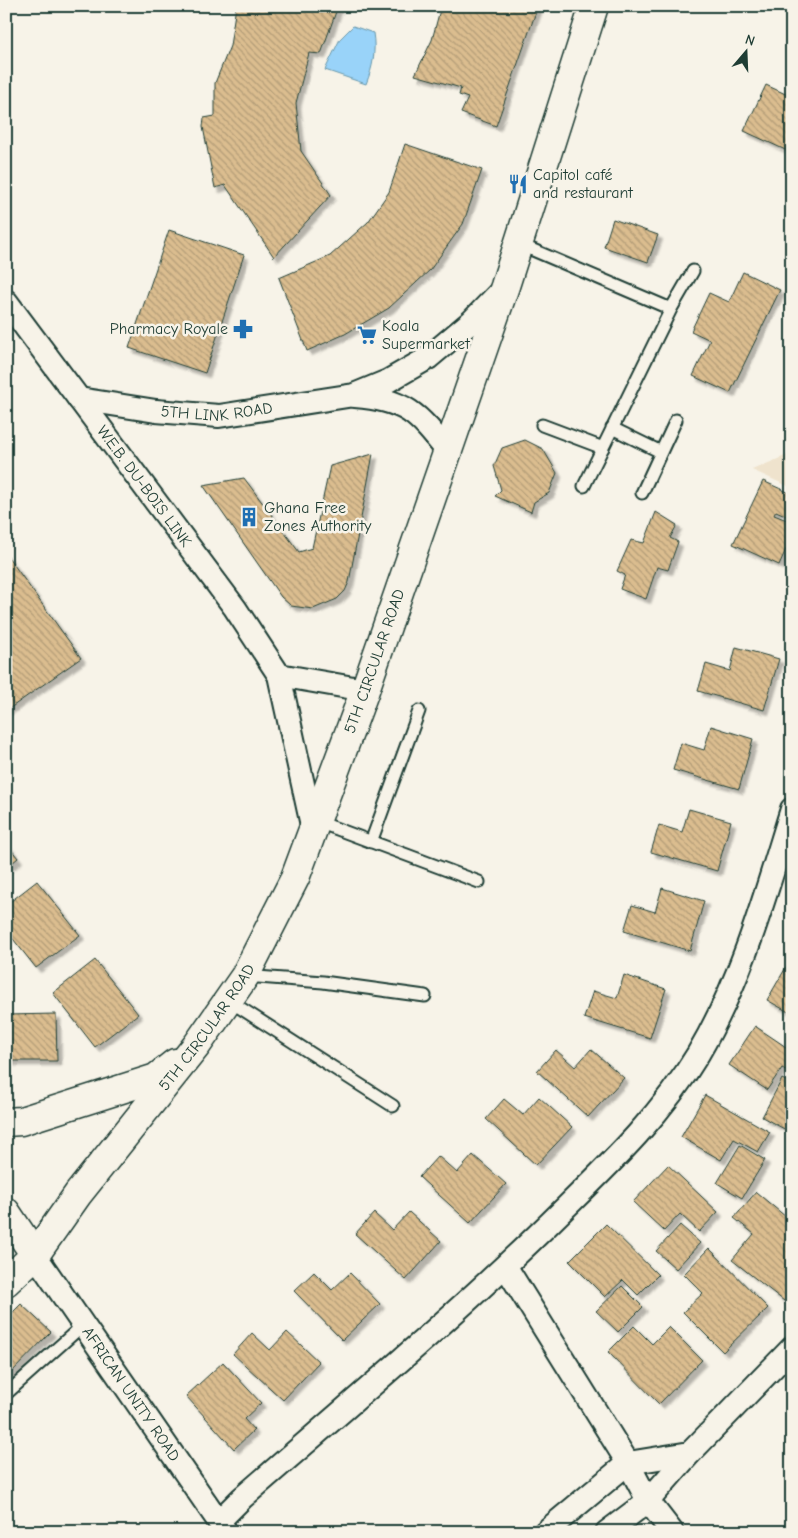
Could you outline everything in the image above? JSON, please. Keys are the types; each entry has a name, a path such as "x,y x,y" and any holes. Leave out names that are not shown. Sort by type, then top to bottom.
{"street":[{"name":"5TH CIRCULAR ROAD","path":"6,1282 35,1255 78,1194 197,1045 245,976 295,878 365,690 505,286 594,6"},
{"name":"5TH LINK ROAD","path":"78,399 156,411 219,416 354,395 388,382 428,358 472,321 505,286"},
{"name":"W.E.B. DU-BOIS LINK","path":"6,301 235,608 279,675 314,826"},
{"name":"5TH LINK ROAD","path":"354,395 387,400 414,413 424,421 448,452"},
{"path":"279,675 365,690"},
{"path":"223,1527 242,1498 506,1267 617,1157 656,1113 698,1053 731,986 755,928 792,809"},
{"path":"6,1122 21,1121 156,1078 197,1045"},
{"path":"6,1212 35,1255"},
{"name":"AFRICAN UNITY ROAD","path":"35,1255 223,1527"},
{"path":"506,1267 628,1463 648,1501 672,1532"},
{"path":"607,1532 648,1501 690,1453 792,1348"},
{"path":"545,1532 628,1463 690,1453"}],"lane":[{"path":"519,244 671,309"},
{"path":"584,486 671,309 693,271"},
{"path":"642,493 676,420"},
{"path":"542,425 603,448"},
{"path":"612,428 662,452"},
{"path":"371,842 419,711"},
{"path":"314,826 371,842 479,882"},
{"path":"245,976 323,982 424,996"},
{"path":"228,1000 393,1106"},
{"path":"6,1394 83,1325"}],"shaded area":[{"path":"792,453 792,488 752,470"}],"water":[{"path":"353,26 373,33 373,59 366,84 325,70 340,39"}],"building":[{"path":"236,6 338,6 321,54 309,53 296,103 301,151 331,195 274,257 225,185 215,188 203,127 204,118 215,116 215,83 230,46"},
{"path":"441,6 538,6 496,126 461,113 468,98 459,95 461,88 415,75 432,40"},
{"path":"766,85 792,97 792,153 744,131"},
{"path":"405,144 482,170 463,224 430,270 389,308 345,334 307,351 279,278 330,256 368,222 389,192"},
{"path":"613,219 658,235 648,262 604,247"},
{"path":"169,230 244,255 205,373 129,348"},
{"path":"743,272 780,290 730,393 693,376 710,340 691,331 709,293 729,302"},
{"path":"525,440 543,449 557,473 549,493 534,502 531,512 495,496 501,490 494,466 502,448"},
{"name":"Ghana Free Zones Authority","path":"373,454 349,582 345,591 337,599 313,609 291,606 281,597 203,485 244,478 299,552 312,548 330,466"},
{"path":"763,481 792,494 792,518 776,511 774,515 792,522 792,536 779,565 733,544"},
{"path":"656,512 677,525 670,538 678,542 668,570 657,567 646,599 620,589 625,575 617,571 631,540 644,543"},
{"path":"6,554 81,658 6,711"},
{"path":"736,647 779,659 764,710 698,691 706,664 730,671"},
{"path":"711,726 753,739 739,789 673,770 681,743 704,750"},
{"path":"689,809 731,821 717,871 651,852 659,825 682,832"},
{"path":"6,843 18,858 6,868"},
{"path":"37,881 80,935 36,968 6,930 6,905"},
{"path":"662,888 704,901 690,951 624,931 632,905 655,912"},
{"path":"792,957 792,1014 767,1000"},
{"path":"95,960 138,1014 95,1047 53,993"},
{"path":"624,975 666,989 650,1038 584,1018 593,991 617,998"},
{"path":"56,1014 57,1061 6,1061 6,1015"},
{"path":"755,1026 792,1051 792,1074 782,1068 767,1090 729,1065"},
{"path":"591,1049 624,1078 588,1117 537,1071 556,1050 575,1067"},
{"path":"782,1079 792,1084 792,1125 788,1131 762,1117"},
{"path":"705,1095 770,1132 758,1152 734,1139 721,1160 681,1137"},
{"path":"539,1097 572,1127 536,1165 486,1119 504,1099 523,1115"},
{"path":"740,1145 765,1160 742,1198 717,1183"},
{"path":"473,1155 506,1184 470,1223 419,1177 438,1156 457,1173"},
{"path":"668,1165 718,1212 699,1232 680,1214 664,1231 633,1202"},
{"path":"756,1192 792,1222 792,1291 784,1301 732,1260 754,1234 734,1218"},
{"path":"409,1212 441,1241 406,1280 355,1234 374,1213 392,1230"},
{"path":"606,1224 658,1275 638,1295 623,1280 605,1297 569,1261"},
{"path":"680,1225 700,1243 676,1269 656,1251"},
{"path":"709,1248 768,1308 723,1352 683,1312 703,1293 684,1274"},
{"path":"314,1272 332,1290 350,1273 380,1304 342,1340 294,1291"},
{"path":"622,1286 643,1307 618,1332 596,1311"},
{"path":"21,1304 51,1332 6,1378 6,1319"},
{"path":"634,1326 652,1344 669,1327 702,1360 659,1404 608,1352"},
{"path":"287,1332 319,1362 283,1400 233,1354 252,1333 270,1350"},
{"path":"223,1362 261,1403 244,1419 254,1430 234,1449 186,1396"}],"place":[{"name":"Capitol café and restaurant","path":"518,184"},
{"name":"Pharmacy Royale","path":"243,329"},
{"name":"Koala Supermarket","path":"367,335"},
{"name":"Ghana Free Zones Authority","path":"249,517"}]}
